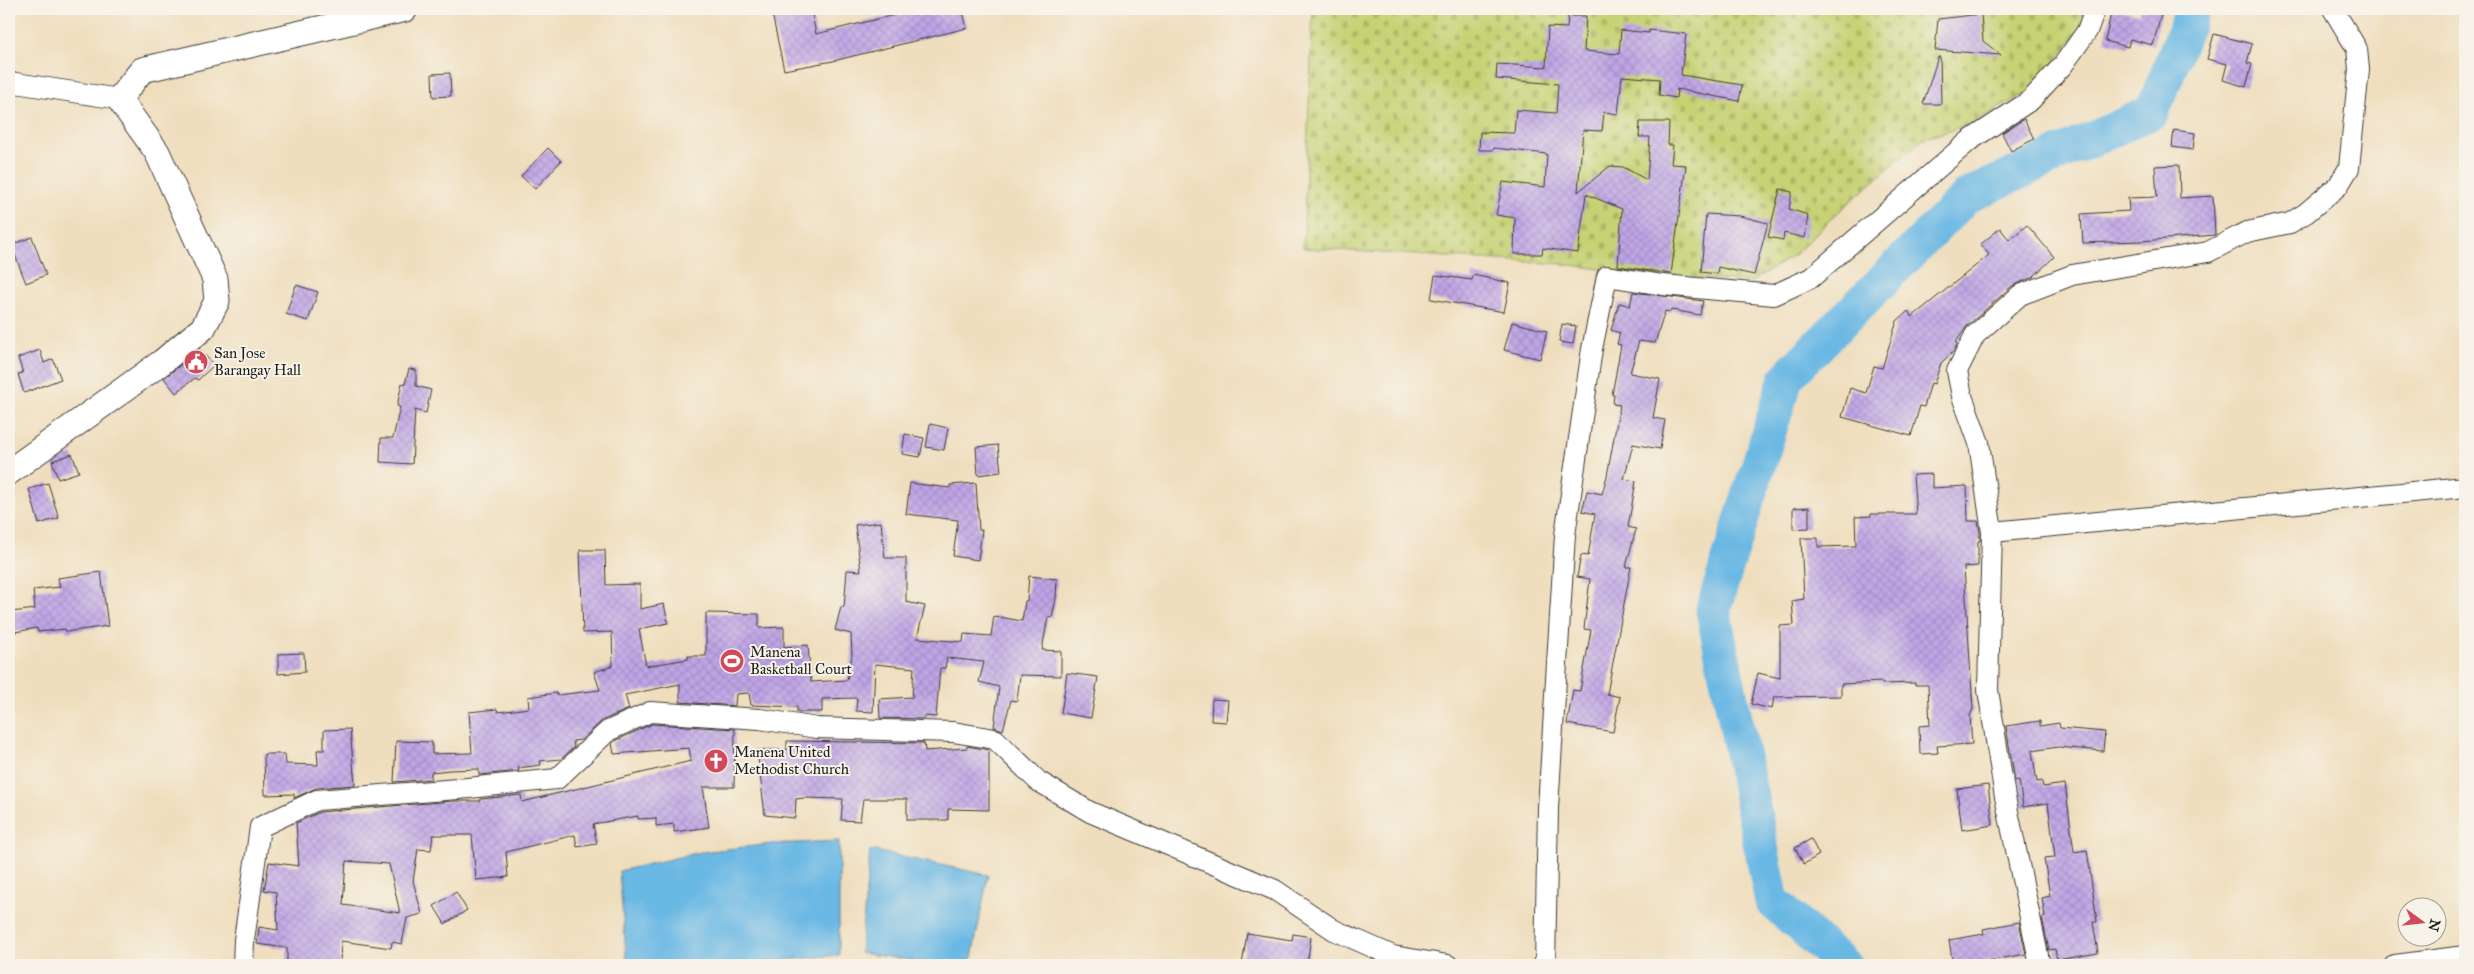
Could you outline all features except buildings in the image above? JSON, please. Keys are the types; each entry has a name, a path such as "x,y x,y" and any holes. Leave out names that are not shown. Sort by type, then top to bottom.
{"street":[{"path":"119,99 142,70 405,9"},
{"path":"1545,965 1548,808 1565,535 1589,367 1607,276 1663,285 1774,295 1811,278 1969,141 2030,100 2064,65 2088,31 2095,9"},
{"path":"2040,965 2005,797 1988,690 1992,532 1979,443 1962,396 1957,370 1975,335 2020,295 2072,275 2208,252 2225,245 2247,232 2290,222 2306,213 2338,186 2349,168 2359,69 2357,49 2333,9"},
{"path":"9,82 119,99 157,152 215,278 216,301 204,328 162,362 9,472"},
{"path":"1992,532 2465,487"},
{"path":"243,965 244,940 260,826 317,800 557,779 608,731 650,712 760,719 817,728 953,732 995,740 1038,780 1090,812 1275,890 1334,930 1393,956 1448,965"},
{"path":"2395,965 2465,956"}],"green space":[{"path":"1313,9 1519,9 1533,11 1638,9 2087,9 2081,29 2032,90 1968,125 1922,139 1835,215 1794,255 1751,282 1630,273 1564,264 1303,248"}],"water":[{"path":"839,841 839,955 735,965 627,965 619,871 701,852 772,844"},
{"path":"870,850 988,875 972,958 960,965 945,965 860,953"}],"waterway":[{"path":"1844,965 1772,901 1713,610 1786,378 1967,196 2152,112 2193,9"}],"place":[{"name":"San Jose Barangay Hall","path":"196,362"},
{"name":"Manena Basketball Court","path":"732,661"},
{"name":"Manena United Methodist Church","path":"716,761"}]}
